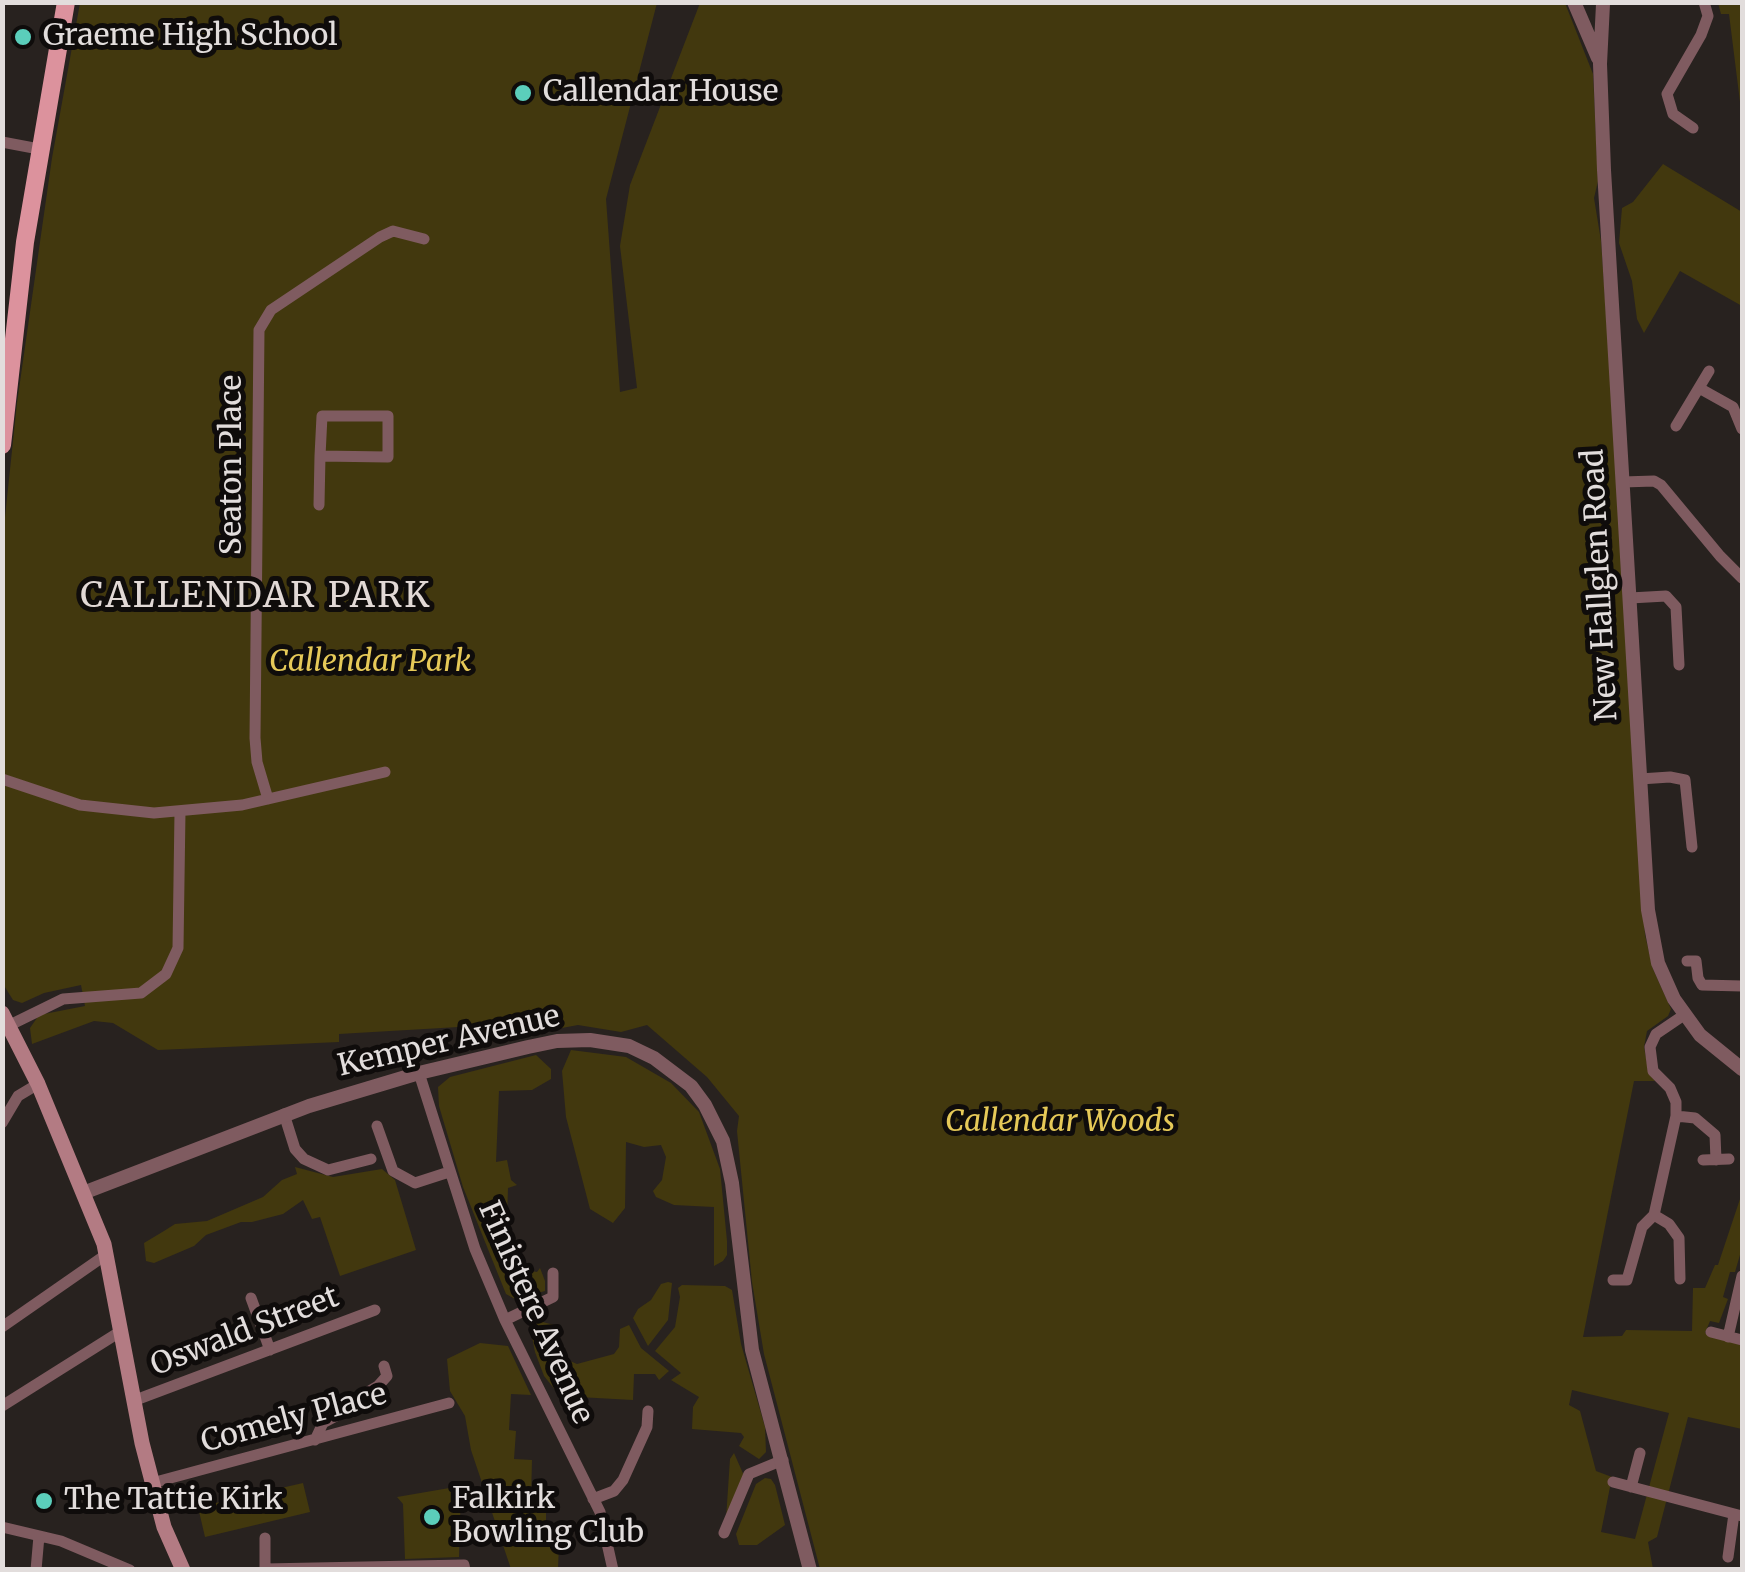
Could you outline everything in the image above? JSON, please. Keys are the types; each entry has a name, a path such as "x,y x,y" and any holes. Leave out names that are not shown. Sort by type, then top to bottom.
{"main road":[{"path":"2,445 39,149 66,2"},
{"path":"6,1019 38,1084 107,1254 132,1402 164,1526 183,1570"}],"street":[{"path":"1574,2 1587,9 1603,3"},
{"name":"New Hallglen Road","path":"1574,2 1600,64"},
{"path":"1694,128 1673,114 1668,94 1701,36 1708,16 1704,2"},
{"name":"New Hallglen Road","path":"1603,3 1600,64 1652,944 1665,981 1684,1015 1700,1035 1742,1070"},
{"path":"2,142 39,149"},
{"name":"Seaton Place","path":"268,800 255,738 259,330 271,310 380,237 393,231 424,239"},
{"path":"1676,426 1709,371"},
{"path":"1699,388 1733,407 1742,429"},
{"path":"319,505 320,456 322,416 388,416 388,458 320,456"},
{"path":"1623,482 1661,485 1742,578"},
{"path":"1630,598 1666,596 1676,607 1679,665"},
{"path":"2,779 100,809 180,812 268,800 384,772"},
{"path":"1640,779 1686,780 1692,847"},
{"path":"6,1019 63,999 141,993 166,974 178,948 180,812"},
{"path":"1687,961 1696,961 1702,985 1742,986"},
{"path":"1613,1280 1627,1280 1642,1227 1654,1215 1676,1116 1670,1088 1653,1071 1650,1047 1656,1034 1684,1015"},
{"name":"Kemper Avenue","path":"83,1193 284,1114 419,1073 540,1044 590,1040 614,1042 642,1052 666,1065 690,1086 716,1126 728,1161 752,1350 810,1570"},
{"name":"Finistere Avenue","path":"419,1073 449,1172 505,1320 593,1499 613,1570"},
{"path":"2,1123 18,1096 38,1084"},
{"path":"284,1114 304,1160 328,1170 371,1158"},
{"path":"1676,1116 1695,1118 1715,1135 1716,1160"},
{"path":"377,1126 393,1172 415,1183 449,1172"},
{"path":"1654,1215 1669,1224 1679,1238 1680,1279"},
{"path":"2,1327 107,1254"},
{"path":"505,1320 553,1297 553,1273"},
{"path":"1728,1337 1742,1276"},
{"path":"251,1298 270,1350"},
{"name":"Oswald Street","path":"132,1402 375,1310"},
{"path":"1711,1332 1742,1340"},
{"path":"2,1406 118,1333"},
{"path":"314,1440 323,1422 354,1407 363,1395 378,1386 387,1376 384,1366"},
{"name":"Comely Place","path":"152,1483 450,1404"},
{"path":"593,1499 614,1490 623,1480 647,1427 648,1411"},
{"path":"1631,1487 1640,1453"},
{"path":"724,1533 746,1468 782,1460"},
{"path":"1613,1482 1738,1515 1729,1534 1728,1556"},
{"path":"2,1527 88,1550 130,1570"},
{"path":"36,1570 39,1536"},
{"path":"265,1538 266,1569 464,1567"}],"green space":[{"path":"80,3 657,3 606,199 620,392 637,388 620,246 630,185 700,3 1565,3 1593,74 1598,181 1594,198 1601,241 1611,384 1645,935 1653,969 1671,1009 1668,1016 1647,1031 1644,1047 1649,1074 1655,1081 1634,1081 1583,1337 1622,1336 1626,1330 1692,1331 1693,1288 1705,1288 1718,1265 1742,1193 1742,1248 1735,1272 1730,1272 1723,1297 1728,1299 1719,1323 1710,1321 1705,1333 1742,1343 1742,1429 1688,1417 1657,1537 1648,1542 1653,1569 820,1569 764,1354 752,1282 737,1131 739,1116 707,1077 647,1025 621,1032 578,1025 535,1033 527,1023 339,1034 339,1042 158,1050 113,1023 94,1021 32,1044 30,1028 39,1015 85,1006 81,985 44,993 22,1003 13,1000 3,984 3,536 17,403 52,158","holes":["1572,1390 1669,1413 1635,1539 1601,1532 1612,1477 1596,1471 1580,1411 1569,1405"]},
{"path":"1718,3 1742,3 1742,118 1729,14 1721,14"},
{"path":"1663,164 1742,212 1742,306 1680,271 1644,333 1619,243 1622,208 1633,202"},
{"path":"571,1050 626,1057 671,1083 699,1112 720,1169 727,1241 723,1261 714,1266 714,1207 674,1205 656,1197 653,1191 662,1180 666,1157 661,1145 644,1147 626,1142 625,1208 613,1223 590,1209 566,1117 562,1071"},
{"path":"536,1055 551,1069 551,1079 532,1090 499,1091 496,1162 507,1160 511,1180 517,1185 508,1188 506,1250 520,1269 537,1272 540,1268 545,1281 545,1291 515,1299 506,1294 463,1187 439,1106 438,1087 450,1077"},
{"path":"295,1167 333,1177 382,1169 395,1180 416,1250 340,1276 320,1217 312,1219 303,1200 283,1214 241,1222 206,1235 194,1246 154,1263 146,1261 144,1243 175,1224 207,1221 263,1197 282,1180 297,1174"},
{"path":"672,1283 668,1320 648,1346 633,1318 661,1284"},
{"path":"725,1286 732,1290 741,1344 765,1427 766,1452 759,1459 739,1446 744,1437 741,1433 692,1429 693,1407 699,1397 671,1380 681,1373 655,1351 675,1327 678,1288"},
{"path":"539,1321 554,1325 561,1357 577,1364 614,1354 619,1347 620,1329 629,1325 641,1348 669,1371 659,1380 655,1374 634,1374 633,1400 560,1396 544,1376 535,1352 531,1332"},
{"path":"480,1343 508,1346 531,1395 511,1394 509,1430 516,1431 514,1459 532,1460 531,1498 546,1498 546,1541 559,1544 558,1569 511,1569 471,1450 465,1416 450,1391 447,1359"},
{"path":"734,1453 745,1478 726,1519 730,1459"},
{"path":"765,1478 775,1485 785,1525 757,1545 739,1545 736,1534 756,1484"},
{"path":"303,1483 310,1512 205,1537 198,1507"},
{"name":"Falkirk Bowling Club","path":"461,1486 459,1557 405,1559 403,1504 397,1497"}],"place":[{"name":"Graeme High School","path":"23,37"},
{"name":"Callendar House","path":"523,93"},
{"name":"The Tattie Kirk","path":"44,1501"},
{"name":"Falkirk Bowling Club","path":"432,1517"}],"district":[{"name":"CALLENDAR PARK","path":"256,597"}],"park label":[{"name":"Callendar Park","path":"370,663"},
{"name":"Callendar Woods","path":"1060,1123"}]}
